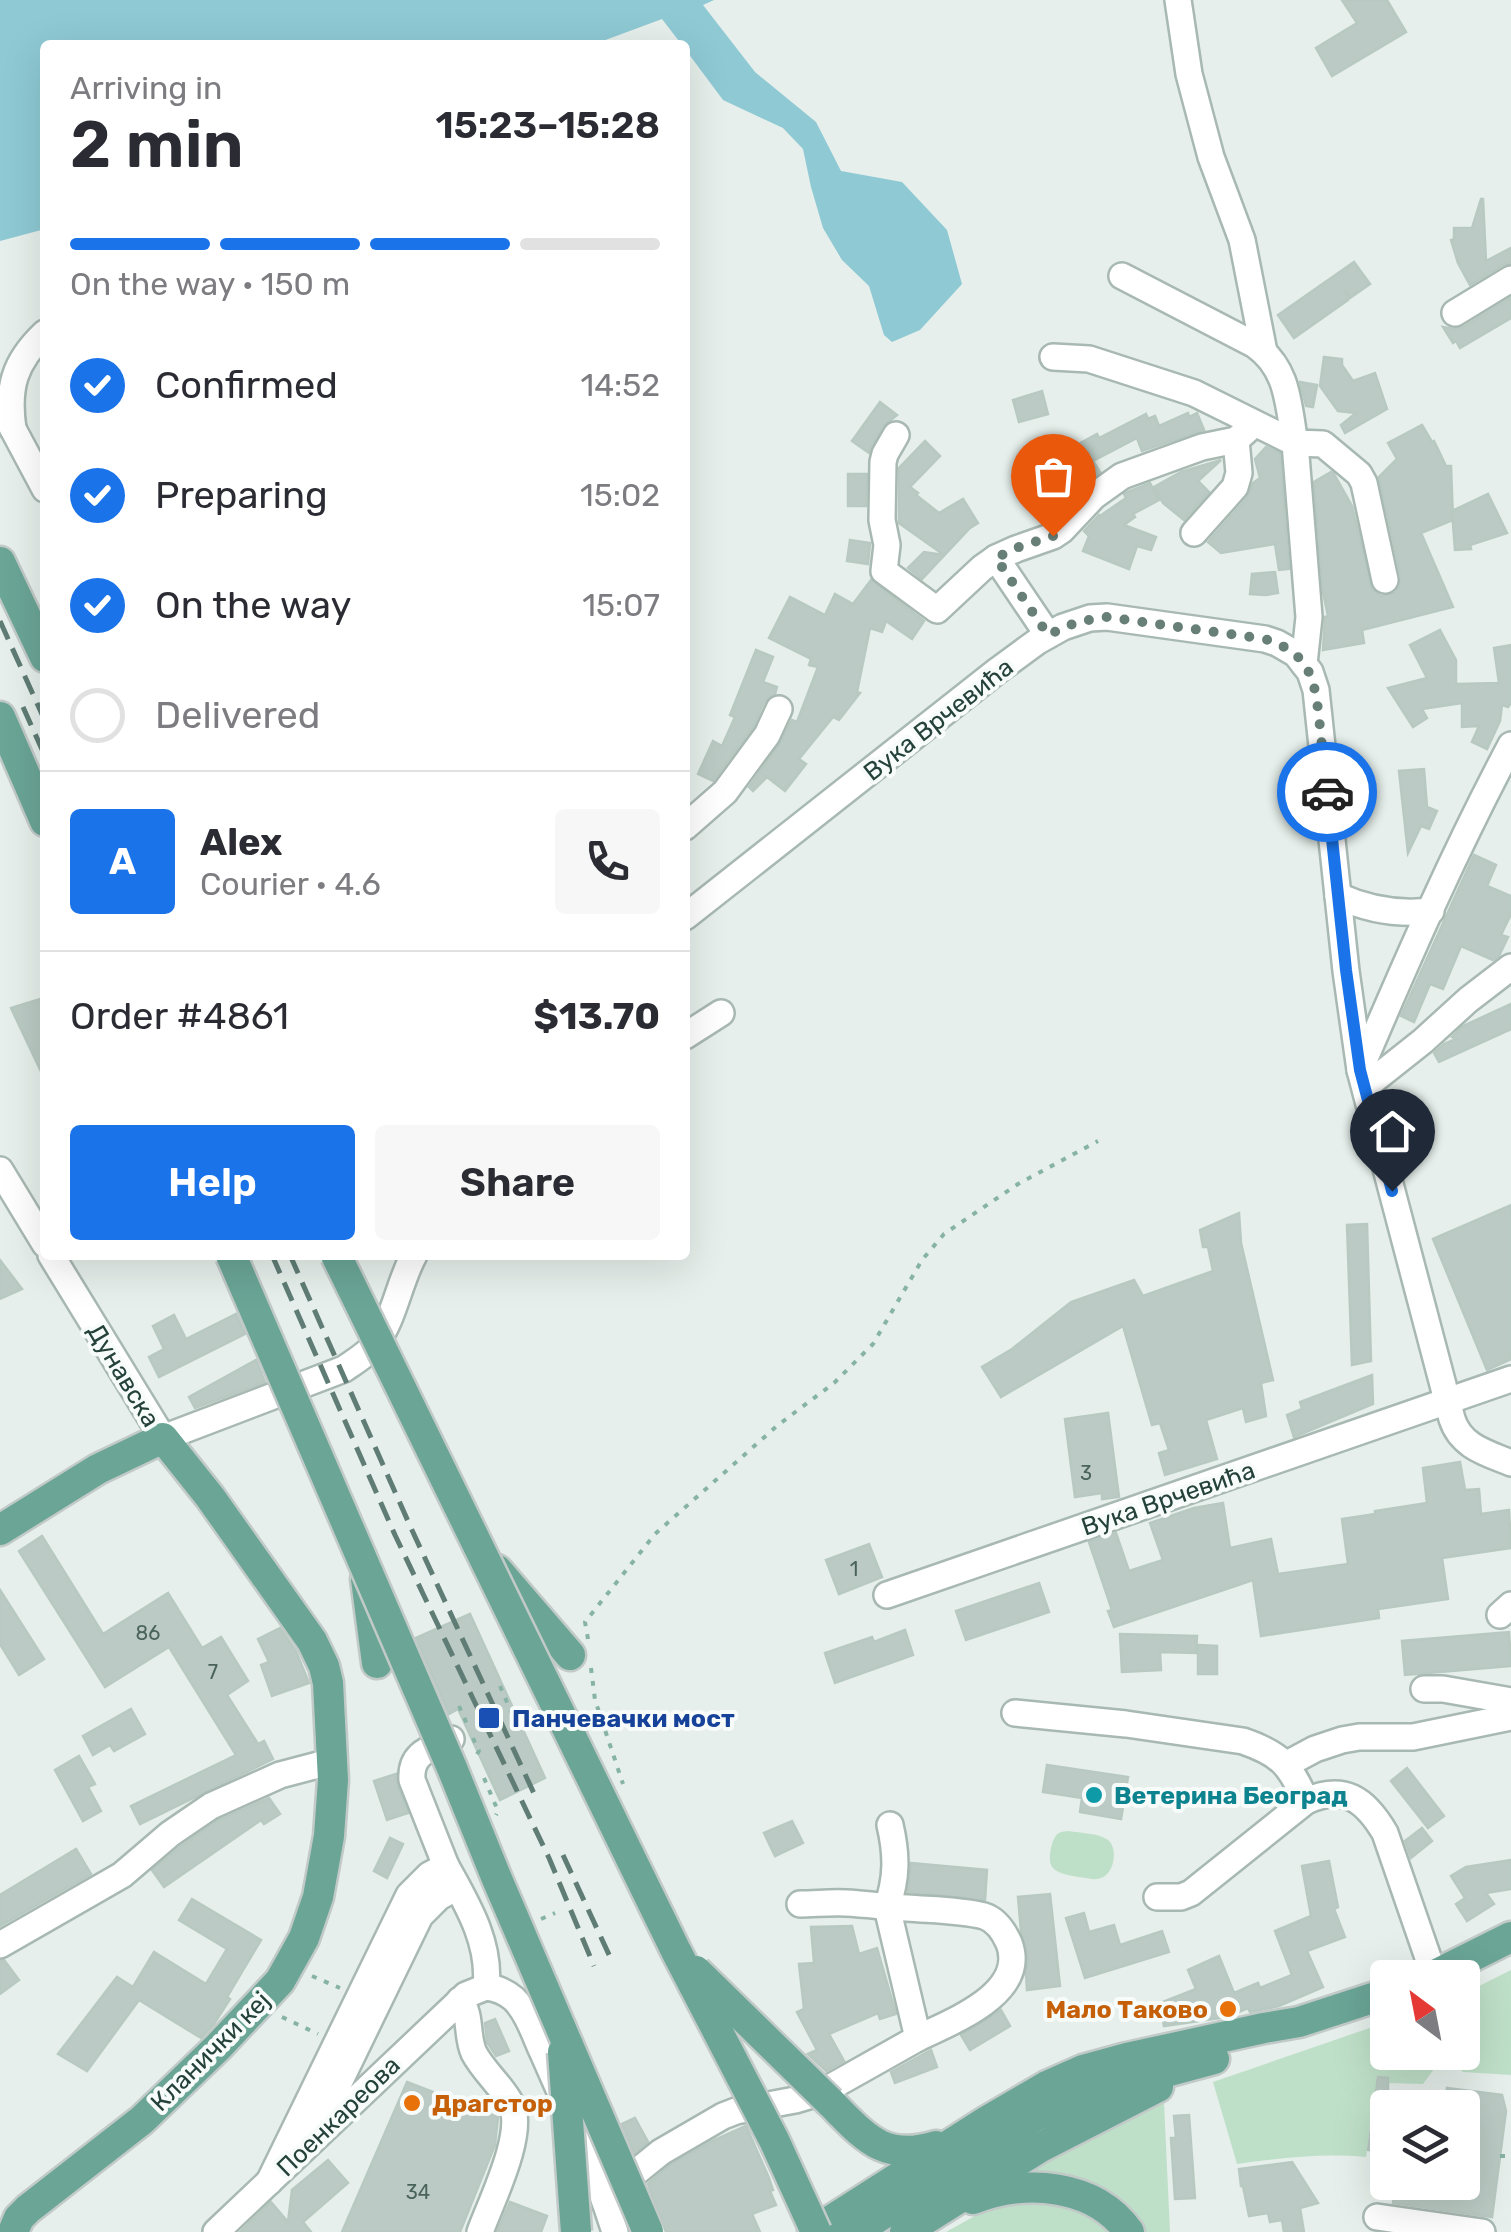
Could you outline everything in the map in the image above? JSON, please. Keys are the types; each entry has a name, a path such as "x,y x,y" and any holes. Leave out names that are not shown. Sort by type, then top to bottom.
{"main road":[{"path":"0,562 40,646"},
{"path":"0,717 40,809"},
{"path":"232,1260 648,2232"},
{"path":"338,1260 676,1951 774,2140 814,2232 958,2138 1083,2070 1299,2022 1370,1999"},
{"name":"Дунавска","path":"0,1530 98,1469 162,1438"},
{"name":"Кланички кеј","path":"14,2232 19,2218 28,2209 142,2120 260,2004 290,1964 318,1897 329,1836 333,1760 324,1666 312,1641 210,1497 162,1438"},
{"path":"483,1554 582,1653"},
{"path":"366,1571 378,1663"},
{"path":"1455,1960 1511,1936"},
{"path":"676,1951 870,2140 907,2153 958,2138"},
{"path":"855,2232 1058,2105 1098,2088 1252,2048 1299,2022"},
{"path":"561,2029 576,2232"},
{"path":"905,2232 1038,2148 1205,2062"},
{"path":"938,2211 1006,2188 1035,2186 1087,2199 1114,2214 1129,2232"}],"street":[{"path":"1178,0 1189,74 1212,157 1242,240 1264,352"},
{"path":"1122,276 1264,352 1282,379 1295,443 1308,617 1304,664 1316,690 1363,1078 1455,1427 1466,1442 1511,1463"},
{"path":"1455,314 1511,279"},
{"path":"13,429 9,403 14,380 22,358 40,338"},
{"path":"1053,357 1089,359 1194,394 1245,432 1295,443 1323,444 1359,474 1364,483 1385,580"},
{"path":"0,405 40,480"},
{"path":"1194,533 1236,487 1245,432"},
{"path":"896,435 883,462 882,520 887,544 884,571 936,610 996,558 1053,536 1094,496 1122,476 1245,432"},
{"path":"996,558 1048,635"},
{"name":"Вука Врчевића","path":"690,912 997,671 1063,627 1090,618 1124,618 1265,639 1292,650 1304,664"},
{"path":"690,824 725,792 767,736 779,709"},
{"path":"1363,1078 1431,912 1511,745"},
{"path":"1338,896 1378,910 1404,914 1431,912"},
{"path":"1363,1078 1423,1041 1511,967"},
{"path":"690,1033 721,1013"},
{"path":"0,1170 40,1236"},
{"name":"Дунавска","path":"55,1260 162,1438"},
{"path":"162,1438 344,1369 375,1345 410,1260"},
{"name":"Вука Врчевића","path":"887,1595 1511,1378"},
{"path":"1424,1689 1511,1702"},
{"path":"1015,1712 1244,1742 1276,1755 1287,1764 1306,1801"},
{"path":"1287,1764 1314,1748 1342,1740 1413,1736 1511,1717"},
{"path":"459,1733 416,1759 411,1767 412,1780 483,1942 488,1967 486,1987 509,1995 522,2012 566,2104 615,2232"},
{"path":"0,1945 122,1875 210,1806 280,1775 333,1760"},
{"path":"1157,1897 1180,1898 1191,1893 1306,1801 1343,1794 1361,1802 1384,1832 1426,1960"},
{"path":"890,1825 896,1860 887,1907 918,2038"},
{"path":"269,2182 409,1896 430,1875 452,1876"},
{"path":"309,2144 420,1916 452,1876"},
{"path":"604,2198 661,2152 723,2116 822,2092 990,1998 1010,1976 1014,1964 1006,1937 988,1917 850,1903 800,1904"},
{"name":"Поенкареова","path":"216,2232 460,2000 486,1987"},
{"path":"460,2000 466,2010 472,2048 512,2106 517,2123 480,2232"},
{"path":"1376,2217 1482,2232"}],"path":[{"path":"624,1785 582,1653 586,1622 655,1534 778,1425 834,1383 873,1344 922,1260 944,1234 1018,1184 1098,1141"},
{"path":"500,1686 519,1730"},
{"path":"459,1733 475,1757 498,1811"},
{"path":"530,1924 555,1913"},
{"path":"290,1964 347,1991"},
{"path":"260,2004 324,2037"},
{"path":"1500,2156 1511,2156"}],"green space":[{"path":"1069,1831 1108,1840 1114,1857 1106,1875 1092,1879 1053,1868 1050,1857 1056,1835"},
{"path":"1511,1970 1511,2075 1461,2070 1480,2070 1480,1986"},
{"path":"1370,2028 1370,2070 1433,2070 1423,2084 1386,2083 1378,2090 1370,2090 1366,2157 1317,2156 1237,2164 1213,2082"},
{"path":"1164,2103 1170,2232 1137,2232 1019,2174 1150,2107"},
{"path":"1025,2201 1079,2210 1108,2232 946,2232 980,2213"}],"water":[{"path":"0,0 714,0 703,5 755,72 816,122 841,171 902,182 947,230 962,284 920,330 892,342 884,335 869,286 842,260 823,228 803,149 783,128 723,100 690,56 690,40 678,40 662,19 605,40 40,40 40,230 0,241"}],"building":[{"path":"1342,0 1387,0 1406,32 1332,76 1316,48 1357,23"},
{"path":"1481,199 1486,261 1511,248 1511,263 1470,285 1451,240 1454,228 1472,228"},
{"path":"1354,262 1370,284 1350,298 1345,290 1348,300 1294,338 1278,315"},
{"path":"1511,298 1511,318 1460,348 1443,327 1463,327"},
{"path":"1324,357 1342,359 1353,381 1375,373 1387,409 1345,433 1341,425 1356,413 1338,411 1320,386"},
{"path":"1300,382 1317,385 1313,407 1306,406"},
{"path":"1042,391 1048,414 1019,422 1013,400"},
{"path":"880,402 897,415 882,427 869,453 852,441"},
{"path":"1188,413 1189,417 1197,413 1204,430 1142,451 1137,438 1093,461 1100,472 1060,508 1050,511 1045,505 1036,511 1027,498 1046,485 1040,475 1057,463 1053,455 1071,444 1073,447 1097,434 1099,438 1146,414 1148,419 1155,416 1159,426"},
{"path":"1422,425 1446,466 1451,466 1453,520 1421,533 1453,607 1362,630 1364,643 1323,650 1328,616 1314,482 1334,474 1352,506 1372,590 1381,596 1395,593 1401,577 1379,477 1397,459 1388,443"},
{"path":"925,441 940,456 910,487 939,513 963,499 978,523 922,579 908,568 924,552 944,555 899,523 899,468"},
{"path":"1266,447 1280,453 1289,569 1279,570 1275,544 1221,553 1208,542 1260,478 1255,459"},
{"path":"1221,460 1198,481 1209,492 1184,520 1163,503 1154,487 1181,472"},
{"path":"848,474 867,474 866,506 848,506"},
{"path":"1150,483 1159,500 1133,514 1135,517 1124,525 1156,537 1151,550 1137,546 1129,569 1083,551 1089,536 1084,531 1099,515 1126,498 1124,494"},
{"path":"1488,494 1507,533 1470,545 1471,549 1455,550 1452,511"},
{"path":"850,540 870,543 868,564 847,561"},
{"path":"1275,572 1278,593 1250,594 1252,574"},
{"path":"871,580 924,621 912,639 886,621 882,632 870,628 857,692 860,693 839,720 833,717 799,759 806,764 785,791 767,777 753,791 749,787 792,720 797,722 818,667 809,665 811,659 769,638 790,597 825,615 835,594 853,604"},
{"path":"1440,630 1456,660 1456,684 1499,683 1494,648 1511,645 1511,703 1508,707 1502,705 1500,721 1487,749 1472,742 1479,726 1462,727 1462,703 1422,709 1427,718 1413,727 1388,688 1427,678 1410,645"},
{"path":"756,650 773,657 763,682 777,687 775,694 764,702 753,727 713,781 698,774 713,741 722,746"},
{"path":"1424,769 1427,807 1437,811 1429,829 1421,826 1408,853 1399,771"},
{"path":"1474,855 1496,865 1487,886 1511,896 1511,914 1501,935 1508,937 1493,960 1461,946 1443,989 1430,984 1414,1022 1401,1016"},
{"path":"40,999 40,1069 11,1008"},
{"path":"1511,1004 1511,1029 1439,1062 1434,1053 1456,1039 1452,1037 1463,1026"},
{"path":"1511,1205 1511,1359 1487,1370 1433,1239"},
{"path":"1239,1213 1241,1243 1273,1380 1261,1383 1266,1416 1246,1422 1243,1408 1206,1420 1217,1459 1165,1475 1159,1453 1169,1450 1160,1423 1152,1425 1123,1326 1001,1397 982,1367 1012,1349 1071,1302 1134,1280 1143,1296 1213,1271 1200,1230"},
{"path":"1367,1224 1371,1361 1352,1365 1347,1225"},
{"path":"0,1260 22,1289 0,1299"},
{"path":"236,1314 245,1334 159,1377 149,1357 164,1349 153,1326 174,1315 186,1339"},
{"path":"256,1360 265,1382 195,1408 189,1397"},
{"path":"1372,1375 1373,1404 1294,1437 1287,1415 1302,1409 1300,1402"},
{"path":"1108,1413 1119,1497 1102,1499 1102,1493 1075,1497 1065,1419"},
{"path":"1460,1462 1465,1490 1479,1489 1481,1514 1509,1510 1511,1548 1442,1558 1448,1599 1378,1609 1379,1618 1261,1636 1253,1580 1114,1627 1089,1542 1116,1533 1129,1571 1163,1560 1150,1523 1223,1503 1230,1548 1271,1539 1278,1574 1348,1564 1342,1519 1427,1503 1423,1468"},
{"path":"42,1536 103,1634 168,1593 202,1648 221,1637 248,1681 227,1695 258,1744 264,1741 273,1759 140,1824 131,1806 236,1755 169,1647 105,1687 19,1551"},
{"path":"869,1544 882,1577 839,1594 826,1560"},
{"path":"1039,1583 1049,1612 966,1640 956,1611"},
{"path":"0,1590 44,1659 19,1675 0,1644"},
{"path":"470,1614 545,1778 500,1800 458,1709 449,1714 416,1638"},
{"path":"280,1628 296,1651 309,1683 272,1696 261,1665 269,1662 258,1639"},
{"path":"905,1630 913,1655 835,1683 825,1653"},
{"path":"1509,1632 1511,1666 1405,1675 1402,1641"},
{"path":"1120,1634 1197,1636 1196,1653 1160,1652 1161,1670 1122,1672"},
{"path":"1198,1645 1217,1646 1217,1674 1198,1674"},
{"path":"131,1709 145,1734 114,1751 110,1745 93,1755 83,1736"},
{"path":"79,1756 95,1784 88,1787 101,1811 83,1821 55,1770"},
{"name":"Ветерина Београд","path":"1047,1765 1128,1777 1121,1819 1080,1812 1082,1798 1043,1792"},
{"path":"1407,1768 1444,1816 1428,1828 1391,1781"},
{"path":"396,1774 408,1813 387,1820 374,1781"},
{"path":"269,1798 280,1814 264,1824 261,1820 164,1887 152,1870 219,1820"},
{"path":"792,1821 803,1843 775,1856 764,1833"},
{"path":"1422,1828 1432,1841 1411,1858 1405,1841"},
{"path":"390,1838 403,1844 387,1878 374,1871"},
{"path":"76,1849 91,1874 0,1926 0,1895"},
{"path":"1511,1860 1511,1889 1486,1893 1494,1904 1467,1921 1456,1904 1465,1898 1451,1876 1466,1867"},
{"path":"1329,1861 1338,1907 1334,1909 1345,1937 1307,1951 1323,1987 1279,2006 1250,2012 1248,2008 1227,2017 1164,2026 1160,2003 1196,1989 1188,1970 1219,1956 1234,1993 1292,1975 1275,1931 1311,1916 1302,1866"},
{"path":"911,1863 987,1870 985,1900 908,1892"},
{"path":"1050,1894 1060,1986 1027,1990 1028,1958 1018,1897"},
{"path":"192,1899 261,1940 214,2024 201,2038 139,2000 87,2071 58,2054 117,1977 133,1987 154,1952 206,1984 227,1949 179,1920"},
{"path":"1084,1913 1089,1932 1114,1925 1120,1945 1162,1931 1169,1952 1085,1978 1066,1918"},
{"path":"852,1926 859,1954 877,1948 896,2014 880,2019 878,2013 829,2034 844,2061 826,2071 808,2054 817,2050 797,2012 804,2009 799,1964 814,1963 811,1927"},
{"path":"4,1960 19,1980 0,1994 0,1961"},
{"path":"1001,2010 1010,2026 970,2050 961,2035"},
{"path":"495,2019 509,2051 496,2056 487,2042 485,2023"},
{"path":"931,2050 937,2067 895,2083 891,2072"},
{"path":"1378,2077 1388,2078 1388,2090 1376,2090"},
{"path":"407,2082 498,2117 495,2145 460,2232 342,2232"},
{"path":"1480,2092 1502,2095 1506,2111 1492,2217 1393,2203 1480,2200"},
{"path":"1189,2115 1195,2198 1175,2199 1171,2138 1176,2138 1174,2116"},
{"path":"635,2118 648,2142 634,2153 622,2124"},
{"path":"746,2126 769,2178 776,2205 752,2214 760,2232 666,2232 648,2184 670,2165"},
{"path":"328,2160 348,2183 303,2222 311,2232 240,2232 271,2202 288,2222 292,2190"},
{"path":"1292,2162 1318,2203 1300,2208 1304,2232 1284,2232 1282,2220 1270,2222 1268,2213 1249,2216 1241,2186 1239,2169"},
{"path":"510,2202 547,2216 541,2232 497,2232"}],"railway":[{"path":"0,621 40,710"},
{"path":"23,707 40,745"},
{"path":"274,1260 395,1535 549,1858 594,1966"},
{"path":"292,1260 537,1800"},
{"path":"563,1855 611,1959"}],"way so far":[{"path":"1053,536 996,558 1048,635 1090,618 1124,618 1265,639 1296,654 1310,672 1316,690 1327,792"}],"place":[{"name":"Панчевачки мост","path":"489,1718"},
{"name":"Ветерина Београд","path":"1094,1795"},
{"name":"Мало Таково","path":"1228,2009"},
{"name":"Драгстор","path":"412,2103"}],"route":[{"path":"1327,792 1360,1070 1392,1191"}]}
